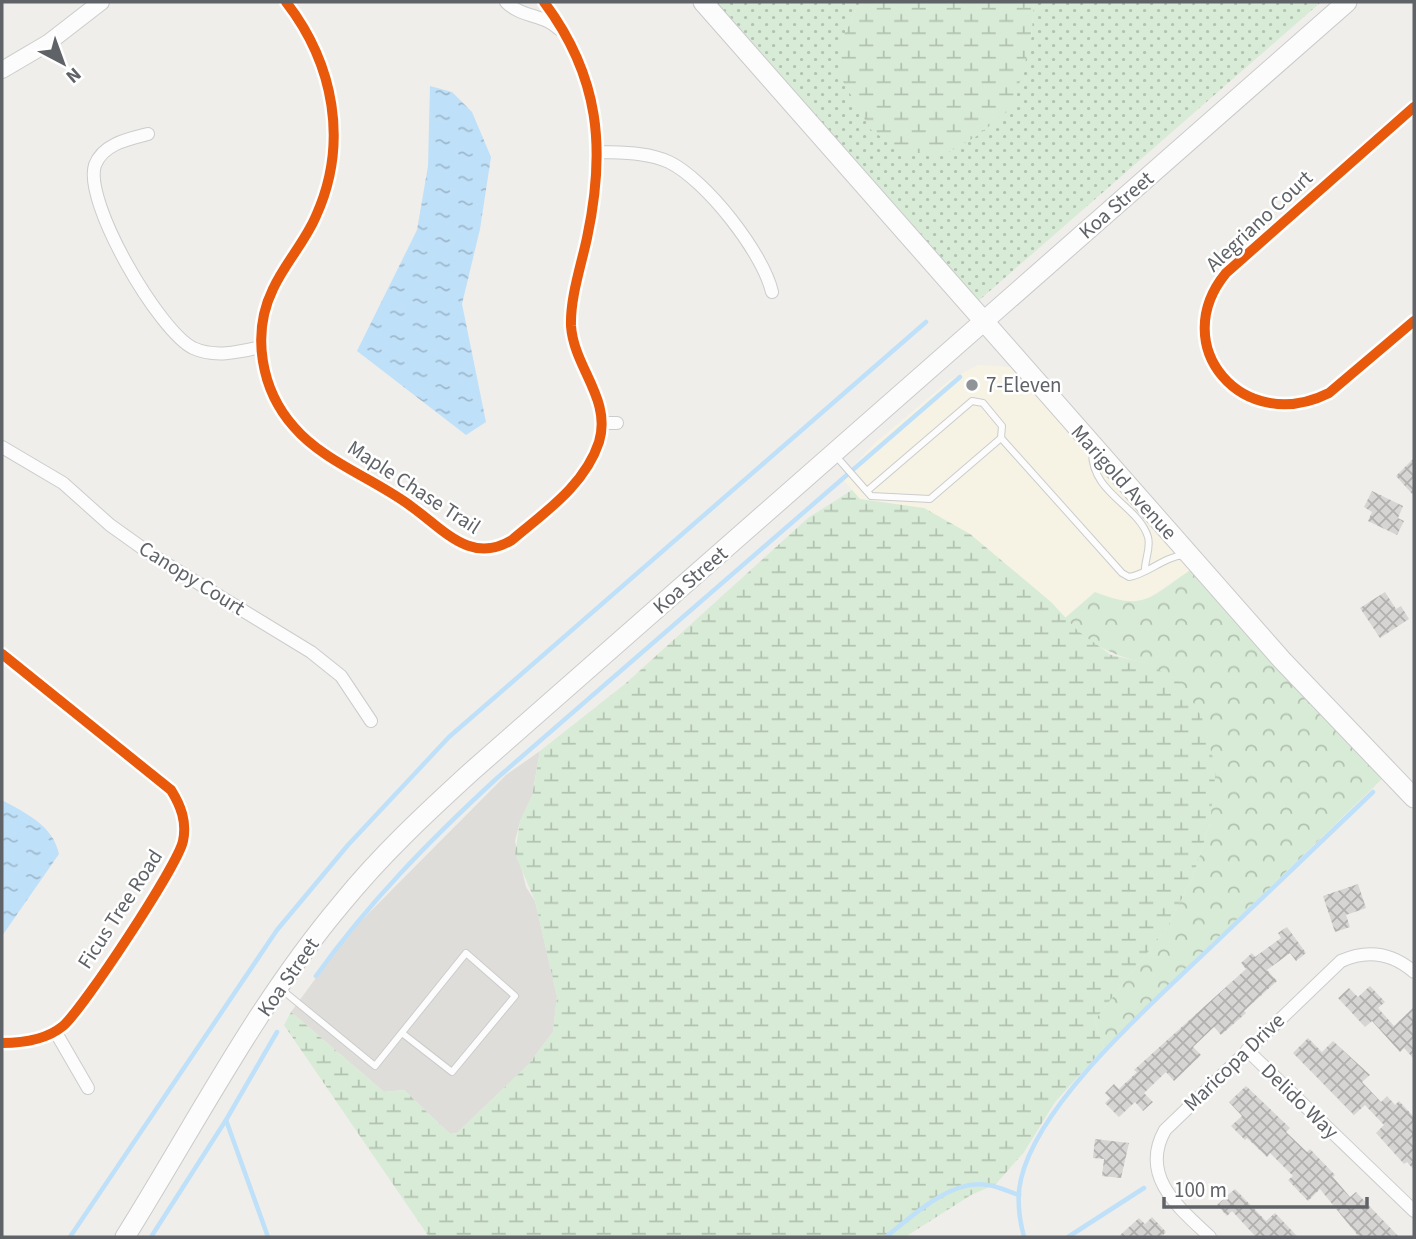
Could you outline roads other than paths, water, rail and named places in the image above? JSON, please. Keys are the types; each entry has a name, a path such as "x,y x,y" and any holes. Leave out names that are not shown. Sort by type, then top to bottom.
{"main road":[{"name":"Marigold Avenue","path":"703,2 1282,660 1414,798"},
{"name":"Koa Street","path":"125,1237 279,988 341,904 400,838 472,771 1347,2"}],"street":[{"path":"2,71 48,43 101,2"},
{"name":"Maple Chase Trail","path":"288,2 310,36 324,68 334,116 334,149 328,182 317,215 267,302 261,347 265,372 273,395 285,417 302,436 397,496 460,544 479,551 502,547 569,490 592,460 602,424 598,398 575,346 571,319 595,200 599,152 588,88 566,37 544,2"},
{"path":"506,2 523,15 553,23 566,37"},
{"name":"Alegriano Court","path":"1414,107 1226,273 1209,302 1205,332 1211,356 1230,385 1261,403 1286,406 1315,400 1329,393 1414,321"},
{"path":"148,134 109,148 94,169 95,194 120,249 158,311 187,344 218,354 261,347"},
{"path":"599,152 656,157 687,173 757,253 772,292"},
{"path":"602,424 617,423"},
{"name":"Canopy Court","path":"2,447 63,482 110,525 152,555 311,652 341,676 371,721"},
{"name":"Ficus Tree Road","path":"2,654 161,782 178,802 184,823 183,844 174,863 79,1008 55,1031 29,1041 2,1044"},
{"name":"Maricopa Drive","path":"1210,1237 1163,1187 1156,1165 1157,1149 1172,1121 1341,961 1363,953 1374,953 1395,959 1414,972"},
{"path":"55,1031 88,1088"},
{"name":"Delido Way","path":"1247,1050 1414,1211"}],"lane":[{"path":"834,454 871,496 930,499 1001,438 1002,426 983,403 972,401 867,491"},
{"path":"1001,438 1122,573 1129,577 1136,576 1172,557 1189,555"},
{"path":"1092,446 1092,464 1097,477 1149,540 1145,569"},
{"path":"279,988 375,1066 466,953 515,996 452,1072 402,1033"}],"water":[{"path":"430,86 452,92 472,112 491,157 480,229 462,304 486,422 466,435 357,351 417,230 428,166"},
{"path":"2,800 37,821 51,835 59,854 2,936"}],"waterway":[{"path":"70,1237 277,930 348,845 449,737 926,322"},
{"path":"316,976 357,923 401,873 496,779 960,377"},
{"path":"1024,1237 1019,1208 1021,1179 1032,1149 1050,1118 1074,1086 1131,1024 1373,792"},
{"path":"151,1237 226,1120 277,1032"},
{"path":"226,1120 268,1237"},
{"path":"886,1237 933,1201 960,1188 987,1185 1019,1195"},
{"path":"1068,1237 1144,1188"}],"place":[{"name":"7-Eleven","path":"972,385"}]}
